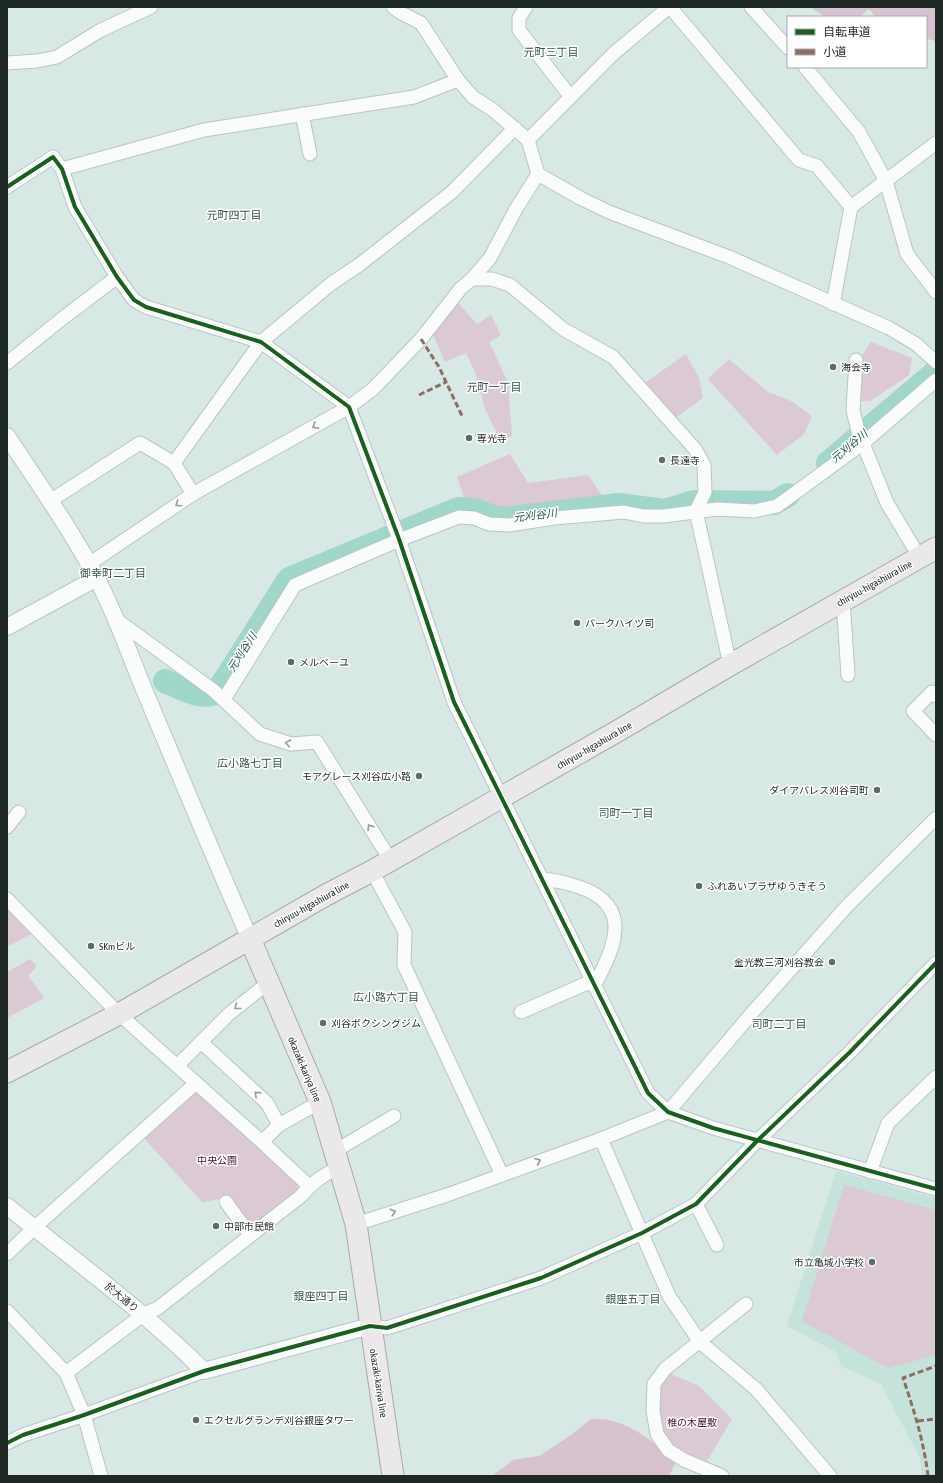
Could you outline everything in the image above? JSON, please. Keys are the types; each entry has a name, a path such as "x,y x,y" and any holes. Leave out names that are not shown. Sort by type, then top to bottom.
{"main road":[{"name":"chiryuu-higashiura line","path":"250,939 501,798 843,601 930,554"},
{"name":"okazaki-kariya line","path":"250,939 320,1102 356,1224 392,1476"},
{"path":"7,1072 119,1014 250,939"}],"street":[{"path":"393,7 401,13 421,23 458,80 473,97 494,110 528,140 538,174 580,198 609,212 729,256 889,328 916,344 936,362"},
{"path":"526,7 519,18 519,30 570,96"},
{"path":"528,140 613,54 670,7 799,160 817,166 850,207"},
{"path":"751,7 787,47"},
{"path":"7,63 37,61 57,57 101,30 148,8"},
{"path":"806,68 859,132 886,181 907,254 936,292"},
{"path":"62,169 204,130 414,97 458,80"},
{"path":"302,114 310,154"},
{"path":"174,463 260,342 332,283 359,265 452,192 515,128"},
{"path":"833,304 850,207 936,143"},
{"path":"7,187 53,157 62,169 75,207 117,277 134,300 146,308 260,342 349,407 397,535 454,702 648,1093 668,1112 713,1128 936,1189"},
{"path":"7,627 93,571 193,494 349,407 374,389 421,339 462,288 490,258 516,209 538,174"},
{"path":"7,363 117,277"},
{"path":"472,279 492,279 510,285 563,329 613,357 695,449 704,465 704,492 696,511 730,665"},
{"path":"856,360 853,410 860,439 887,504 930,554"},
{"path":"219,695 295,585 397,535 459,517 474,518 489,524 509,525 554,518 624,512 643,516 664,516 717,508 754,511 777,506 936,380"},
{"path":"7,436 50,501 93,571 117,620 134,666 250,939"},
{"path":"50,501 140,443 174,463 193,494"},
{"path":"843,601 848,675"},
{"path":"117,620 219,695 260,734 291,744 317,742 391,860"},
{"path":"936,696 932,692 913,711 936,735"},
{"path":"7,826 19,812"},
{"path":"356,1224 447,1195 601,1139 668,1112 752,1013 847,906 936,818"},
{"path":"372,871 404,932 404,965 502,1175"},
{"path":"521,1012 593,983 606,966 614,945 616,921 608,906 588,891 570,884 542,879"},
{"path":"7,899 119,1014 262,1142 308,1186"},
{"path":"7,1443 24,1435 84,1415 204,1371 370,1326 386,1328 541,1278 642,1233 696,1204 757,1141 850,1052 936,963"},
{"path":"178,1066 230,1013 268,983"},
{"path":"201,1042 267,1103 278,1125"},
{"path":"870,1172 888,1123 936,1077"},
{"path":"7,1254 196,1083"},
{"path":"262,1142 278,1125 320,1102"},
{"path":"66,1374 144,1314 158,1308 301,1196 308,1186 330,1172 337,1159 394,1116"},
{"path":"601,1139 669,1296 700,1342 756,1389 830,1476"},
{"path":"226,1202 250,1235"},
{"path":"696,1204 717,1244"},
{"name":"於大通り","path":"7,1206 144,1314 204,1371"},
{"path":"722,1476 684,1460 668,1450 657,1434 654,1411 654,1384 665,1369 746,1304"},
{"path":"7,1311 66,1374 84,1415 101,1476"}],"shaded area":[{"path":"810,7 936,7 936,43 933,40 927,39 927,16 875,16 869,9 860,16 824,16"},
{"name":"市立亀城小学校","path":"836,1171 936,1198 936,1476 922,1476 920,1458 881,1384 841,1366 836,1352 787,1326"},
{"path":"591,1419 605,1419 622,1424 647,1438 676,1462 669,1476 492,1476 513,1460 539,1456 571,1435"}],"green space":[{"path":"458,303 477,324 491,315 501,335 489,342 508,382 512,436 501,442 485,409 475,372 466,353 445,362 432,332"},
{"path":"871,342 912,358 909,375 870,401 858,401 860,359"},
{"path":"686,354 699,378 703,398 675,418 645,383"},
{"path":"729,359 768,392 791,401 812,416 804,434 777,455 708,379"},
{"path":"510,454 528,483 588,475 603,497 507,509 467,506 457,477"},
{"path":"7,908 31,934 7,947"},
{"path":"30,959 37,966 28,976 44,998 7,1018 7,972"},
{"name":"中央公園","path":"196,1089 297,1181 298,1191 251,1227 227,1198 202,1202 143,1137"},
{"name":"市立亀城小学校","path":"844,1185 936,1210 936,1355 888,1368 802,1321"},
{"name":"椎の木屋敷","path":"669,1373 699,1386 732,1419 707,1461 686,1454 671,1444 662,1432 659,1410 659,1386"}],"waterway":[{"name":"元刈谷川","path":"828,463 936,372"},
{"name":"元刈谷川","path":"165,681 184,690 199,694 206,695 218,691 289,579 458,509 474,510 503,519 619,505 665,511 694,502 774,503 788,495"}],"marked path":[{"path":"421,339 439,367 463,418"},
{"path":"419,395 446,382"},
{"path":"928,1476 918,1426 903,1378 936,1366"},
{"path":"918,1421 936,1419"}],"cycle path":[{"path":"7,187 53,157 62,169 75,207 117,277 134,300 146,307 261,342 349,407 399,539 454,702 648,1093 668,1112 713,1128 936,1189"},
{"path":"7,1443 23,1435 84,1415 204,1371 370,1326 387,1328 541,1278 642,1233 696,1204 757,1141 850,1052 936,963"}],"place":[{"name":"海会寺","path":"833,367"},
{"name":"専光寺","path":"469,438"},
{"name":"長遠寺","path":"662,460"},
{"name":"パークハイツ司","path":"577,623"},
{"name":"メルベーユ","path":"291,662"},
{"name":"モアグレース刈谷広小路","path":"419,776"},
{"name":"ダイアパレス刈谷司町","path":"877,790"},
{"name":"ふれあいプラザゆうきそう","path":"699,886"},
{"name":"SKmビル","path":"91,946"},
{"name":"金光教三河刈谷教会","path":"832,962"},
{"name":"刈谷ボクシングジム","path":"323,1023"},
{"name":"中部市民館","path":"216,1226"},
{"name":"市立亀城小学校","path":"872,1262"},
{"name":"エクセルグランデ刈谷銀座タワー","path":"196,1420"}],"district":[{"name":"元町三丁目","path":"551,52"},
{"name":"元町四丁目","path":"234,215"},
{"name":"元町一丁目","path":"494,387"},
{"name":"御幸町二丁目","path":"113,573"},
{"name":"広小路七丁目","path":"250,763"},
{"name":"司町一丁目","path":"626,813"},
{"name":"広小路六丁目","path":"386,997"},
{"name":"司町二丁目","path":"779,1024"},
{"name":"銀座四丁目","path":"321,1296"},
{"name":"銀座五丁目","path":"633,1299"}]}
